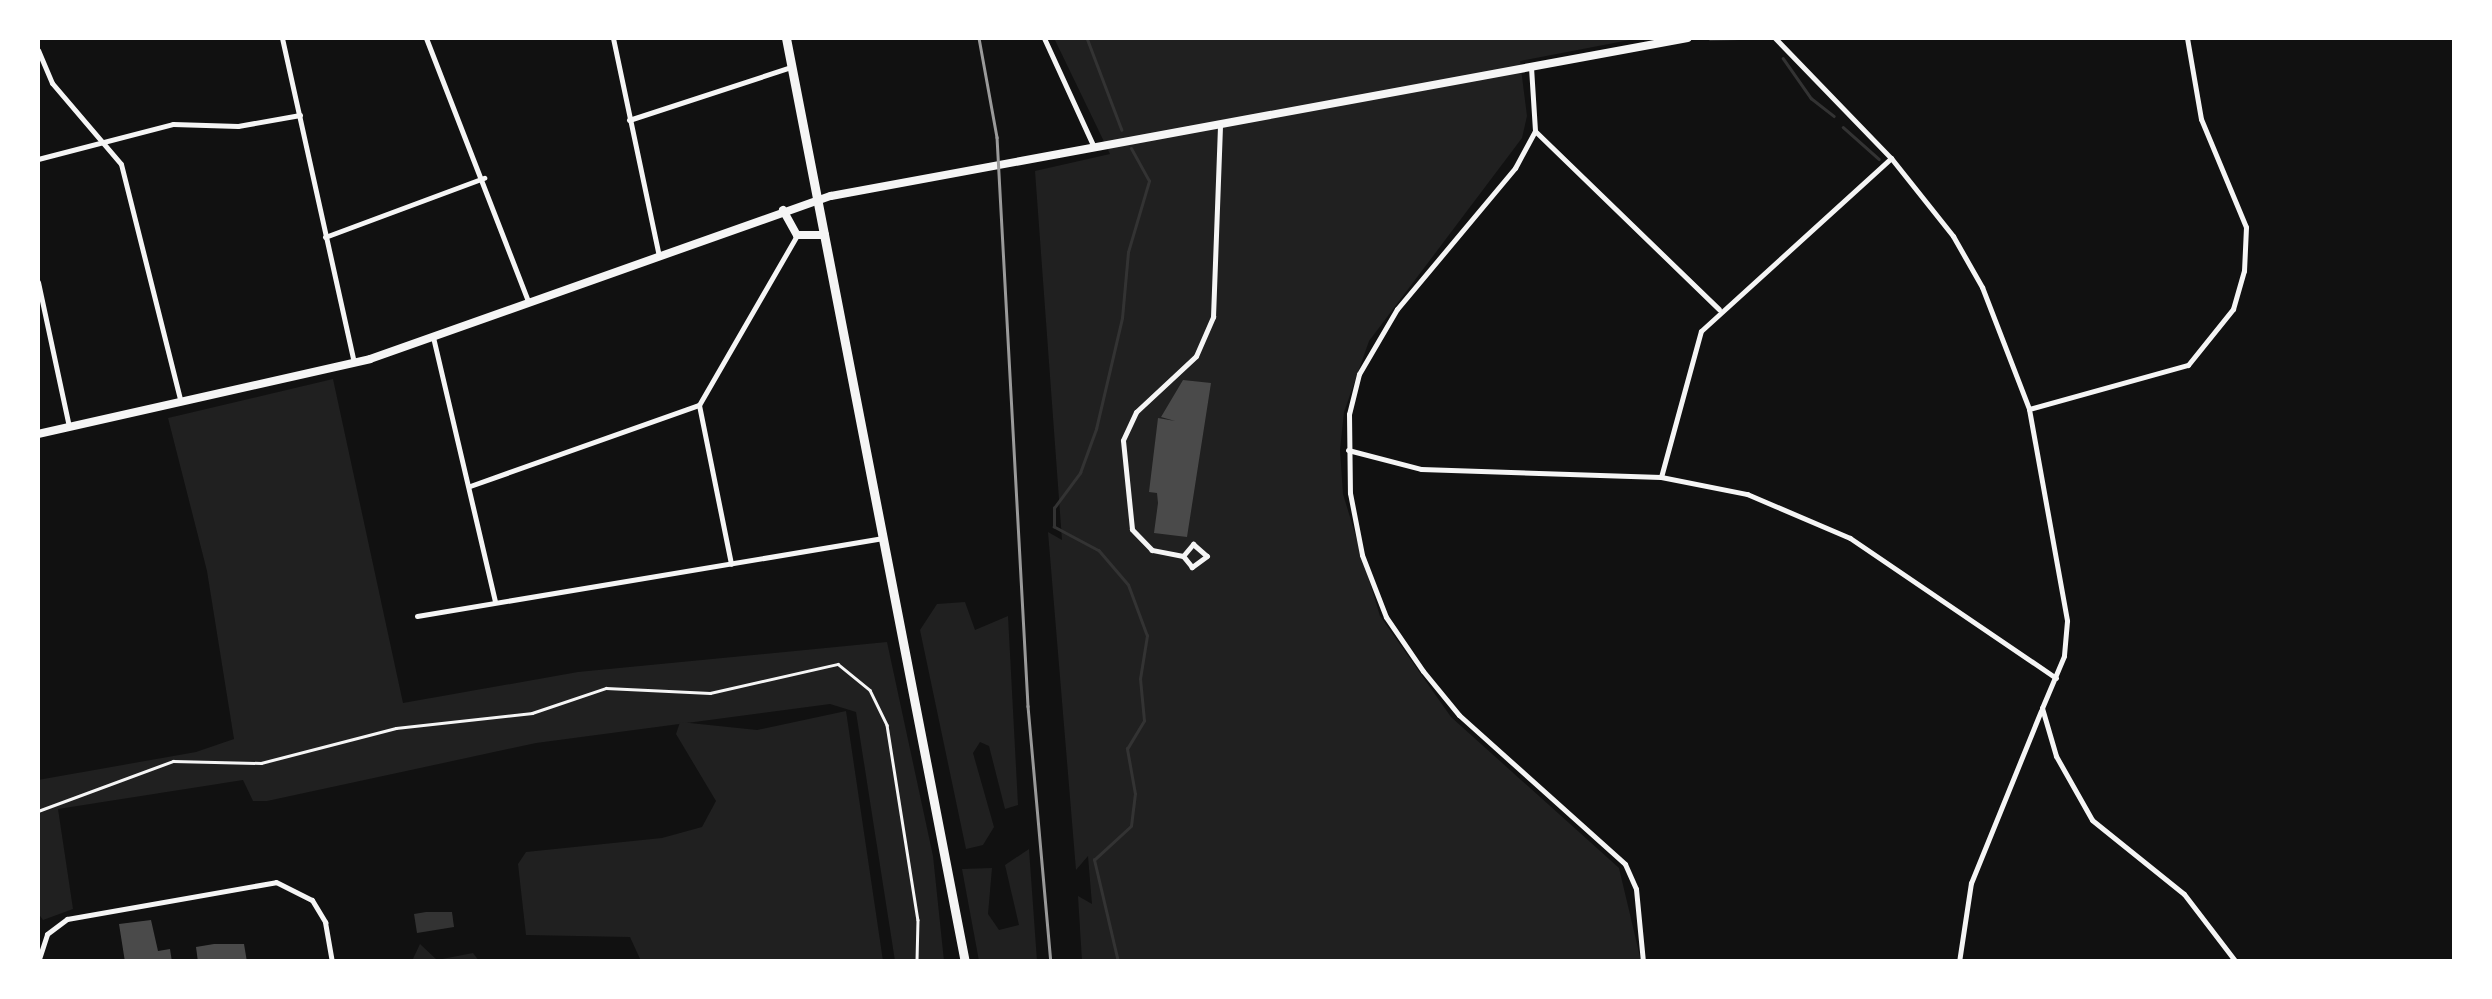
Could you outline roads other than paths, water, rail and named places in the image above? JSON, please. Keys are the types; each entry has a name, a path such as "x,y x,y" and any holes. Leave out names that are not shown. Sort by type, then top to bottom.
{"main road":[{"path":"786,38 966,962"}],"street":[{"path":"282,38 354,363"},
{"path":"426,38 484,178 529,303"},
{"path":"612,38 659,256"},
{"path":"1044,38 1094,147"},
{"path":"38,434 354,363 818,199 1688,38"},
{"path":"1775,38 1891,158 1953,236 1982,288 2029,408 2068,621 2056,678 1972,883 1958,962"},
{"path":"2029,408 2152,380 2188,365 2232,309 2244,272 2246,227 2201,119 2187,38"},
{"path":"38,50 52,83 106,143 133,198 181,402"},
{"path":"1531,66 1535,130 1515,168 1373,342 1349,414 1348,450 1362,554 1386,617 1459,714 1625,864 1636,889 1643,962"},
{"path":"629,120 794,67"},
{"path":"38,158 173,124 238,126 300,114"},
{"path":"1183,556 1193,544 1207,556 1197,568 1183,556 1152,550 1132,529 1123,440 1136,412 1196,356 1213,317 1220,123"},
{"path":"1535,130 1719,310"},
{"path":"1661,477 1701,332 1719,310 1891,158"},
{"path":"325,237 484,178"},
{"path":"783,210 797,236"},
{"path":"797,236 825,236"},
{"path":"470,486 699,405 797,236"},
{"path":"38,282 69,426"},
{"path":"433,337 495,602"},
{"path":"699,405 732,564"},
{"path":"1348,450 1421,469 1661,477 1747,494 1850,538 2056,678"},
{"path":"417,616 885,537"},
{"path":"2042,708 2080,804 2113,840 2184,894 2236,962"},
{"path":"38,962 47,934 89,914 265,883 285,883 312,900 324,922 332,962"}],"waterway":[{"path":"1087,38 1122,130"},
{"path":"1710,39 1747,38"},
{"path":"1783,58 1811,98 1834,116"},
{"path":"1843,127 1879,159"},
{"path":"1118,962 1094,860 1131,826 1135,794 1127,749 1144,721 1140,679 1147,636 1128,585 1099,551 1054,527 1054,508 1080,473 1096,429 1122,318 1128,252 1149,181 1131,149"}],"tram line":[{"path":"979,38 997,137 1028,706 1051,962"}]}
